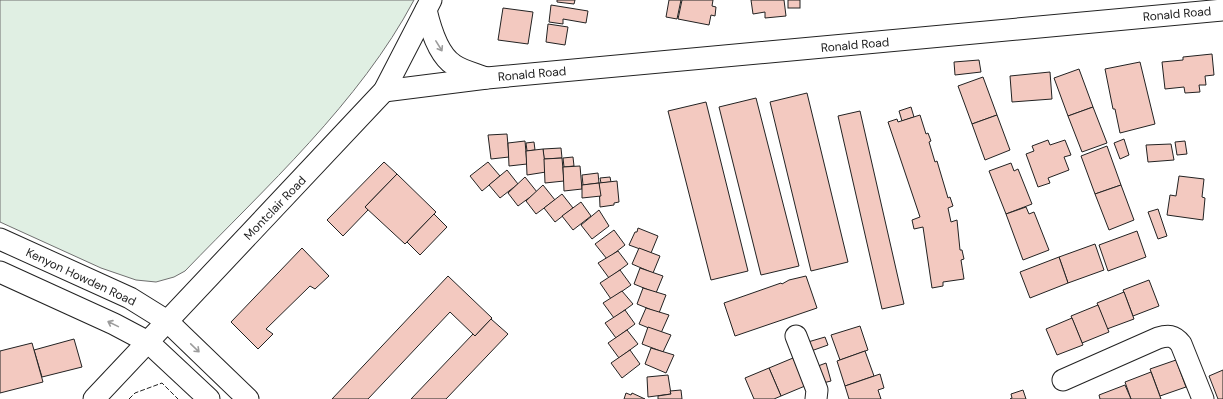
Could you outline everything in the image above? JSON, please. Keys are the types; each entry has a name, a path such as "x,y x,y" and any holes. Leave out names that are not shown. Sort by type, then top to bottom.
{"street":[{"name":"Ronald Road","path":"429,5 431,30 438,46 453,65 487,78"},
{"name":"Montclair Road","path":"94,399 384,91 429,5"},
{"name":"Ronald Road","path":"384,91 487,78 1200,6 1223,10"},
{"name":"Kenyon Howden Road","path":"0,239 130,298 167,321 248,399"},
{"path":"0,272 114,324 148,342 209,399"},
{"path":"796,336 816,390 816,399"},
{"path":"1064,380 1158,338 1171,336 1176,338 1181,344 1203,399"}],"green space":[{"path":"0,0 414,0 392,38 367,74 309,143 185,271 174,277 156,282 136,280 101,268 0,222"}],"building":[{"path":"557,0 575,0 574,4 557,2"},
{"path":"669,0 681,0 677,19 666,17"},
{"path":"682,0 713,0 712,6 716,7 715,16 711,15 709,25 678,19"},
{"path":"751,0 784,0 786,16 765,18 765,12 753,14"},
{"path":"788,0 800,0 800,8 788,8"},
{"path":"551,5 588,11 586,23 563,19 563,24 549,22"},
{"path":"503,8 533,12 528,44 498,40"},
{"path":"548,24 568,27 565,45 546,42"},
{"path":"1212,54 1214,75 1205,76 1206,85 1199,85 1200,92 1185,93 1184,87 1165,89 1162,62 1183,60 1183,57"},
{"path":"979,60 981,72 955,75 954,62"},
{"path":"1140,62 1155,124 1120,133 1115,109 1113,109 1105,69"},
{"path":"1079,69 1093,107 1068,116 1054,78"},
{"path":"1050,72 1052,99 1012,102 1010,76"},
{"path":"983,77 997,115 972,124 958,86"},
{"path":"807,93 848,262 811,271 770,102"},
{"path":"756,98 799,266 761,275 719,107"},
{"path":"706,102 748,271 711,280 668,111"},
{"path":"911,107 914,117 902,121 899,111"},
{"path":"1093,107 1107,143 1082,152 1068,116"},
{"path":"860,111 904,304 882,309 838,116"},
{"path":"920,115 926,134 928,133 931,141 929,142 935,162 937,161 948,198 950,197 953,206 948,208 951,222 957,220 960,250 962,250 964,259 961,260 964,279 943,282 943,286 932,288 923,227 914,229 912,220 920,217 888,122 897,119 898,122"},
{"path":"997,115 1010,150 985,160 972,124"},
{"path":"507,134 509,157 491,159 488,135"},
{"path":"1124,139 1129,155 1120,159 1114,143"},
{"path":"1048,140 1050,145 1065,140 1071,155 1064,157 1069,170 1048,178 1050,183 1038,187 1026,154 1034,151 1032,146"},
{"path":"525,141 527,164 509,166 508,143"},
{"path":"1185,141 1187,154 1177,155 1175,142"},
{"path":"534,142 535,150 527,151 526,143"},
{"path":"1171,144 1174,160 1148,162 1146,145"},
{"path":"1107,146 1121,185 1095,194 1081,156"},
{"path":"561,148 562,158 544,159 543,149"},
{"path":"543,149 546,172 527,175 526,151"},
{"path":"573,157 574,166 564,167 563,158"},
{"path":"562,158 564,181 545,183 544,159"},
{"path":"384,162 397,174 365,207 368,210 343,236 327,220"},
{"path":"488,162 500,176 482,191 470,176"},
{"path":"1011,163 1014,171 1018,169 1032,204 1006,214 989,171"},
{"path":"580,166 582,189 564,191 563,167"},
{"path":"507,170 518,184 500,198 489,185"},
{"path":"598,173 599,183 583,185 582,175"},
{"path":"397,174 436,212 405,244 365,207"},
{"path":"1179,176 1204,179 1202,197 1205,198 1203,220 1167,215 1170,195 1176,196"},
{"path":"525,177 537,192 518,206 508,193"},
{"path":"610,177 611,182 601,183 600,178"},
{"path":"617,181 619,202 614,203 614,205 600,207 599,183"},
{"path":"599,183 601,196 582,198 582,185"},
{"path":"543,185 555,200 536,214 526,201"},
{"path":"1121,185 1134,220 1109,230 1095,194"},
{"path":"562,194 573,208 555,222 544,208"},
{"path":"581,202 591,216 573,230 562,216"},
{"path":"1026,207 1029,214 1034,212 1049,250 1023,260 1006,214"},
{"path":"1158,209 1167,236 1158,239 1148,212"},
{"path":"599,210 609,226 592,239 581,225"},
{"path":"434,214 447,227 420,255 407,242"},
{"path":"638,228 658,236 651,253 629,245"},
{"path":"614,230 625,245 607,259 595,244"},
{"path":"1137,231 1146,257 1108,271 1099,245"},
{"path":"1095,244 1104,270 1068,283 1059,257"},
{"path":"302,248 329,276 315,289 310,286 266,329 273,334 258,349 231,322"},
{"path":"639,248 660,256 653,273 632,264"},
{"path":"618,251 628,264 609,278 598,263"},
{"path":"1059,257 1068,283 1030,298 1020,272"},
{"path":"640,268 663,276 656,293 634,284"},
{"path":"620,270 631,285 611,299 600,283"},
{"path":"448,276 492,318 475,336 450,312 368,399 332,399"},
{"path":"806,276 817,308 735,336 724,303 781,283 782,284 789,280"},
{"path":"1149,280 1159,306 1133,316 1123,290"},
{"path":"643,288 666,295 659,313 637,304"},
{"path":"622,291 633,304 614,318 603,303"},
{"path":"1124,292 1134,319 1107,329 1097,303"},
{"path":"1098,305 1109,332 1082,343 1071,316"},
{"path":"646,308 669,315 661,333 639,324"},
{"path":"625,310 635,324 616,338 605,323"},
{"path":"1072,318 1083,345 1057,355 1046,329"},
{"path":"491,319 508,334 446,399 411,399 473,334 475,336"},
{"path":"860,326 868,350 840,360 831,335"},
{"path":"648,327 671,335 663,352 642,344"},
{"path":"627,330 638,344 619,358 608,343"},
{"path":"825,337 828,345 811,351 808,342"},
{"path":"74,339 82,367 42,377 34,350"},
{"path":"32,343 43,382 0,393 0,351"},
{"path":"651,348 674,355 666,373 645,364"},
{"path":"630,350 640,364 622,378 611,363"},
{"path":"865,351 874,376 845,386 837,361"},
{"path":"793,358 805,386 781,396 769,368"},
{"path":"1176,360 1186,387 1160,396 1150,369"},
{"path":"826,363 831,381 823,383 818,366"},
{"path":"769,368 781,396 774,399 754,399 745,378"},
{"path":"1223,370 1223,399 1218,399 1209,376"},
{"path":"1151,372 1161,399 1131,399 1125,382"},
{"path":"880,374 884,388 878,390 881,399 849,399 845,386"},
{"path":"668,375 671,394 648,397 647,377"},
{"path":"1125,385 1131,399 1100,399 1099,395"},
{"path":"681,390 682,399 658,399 658,396 671,394 670,391"},
{"path":"1023,390 1026,399 1010,399 1012,398 1011,394"},
{"path":"626,393 631,395 632,393 645,399 624,399"}],"fence":[{"path":"129,399 135,393 162,383 178,399"}]}
